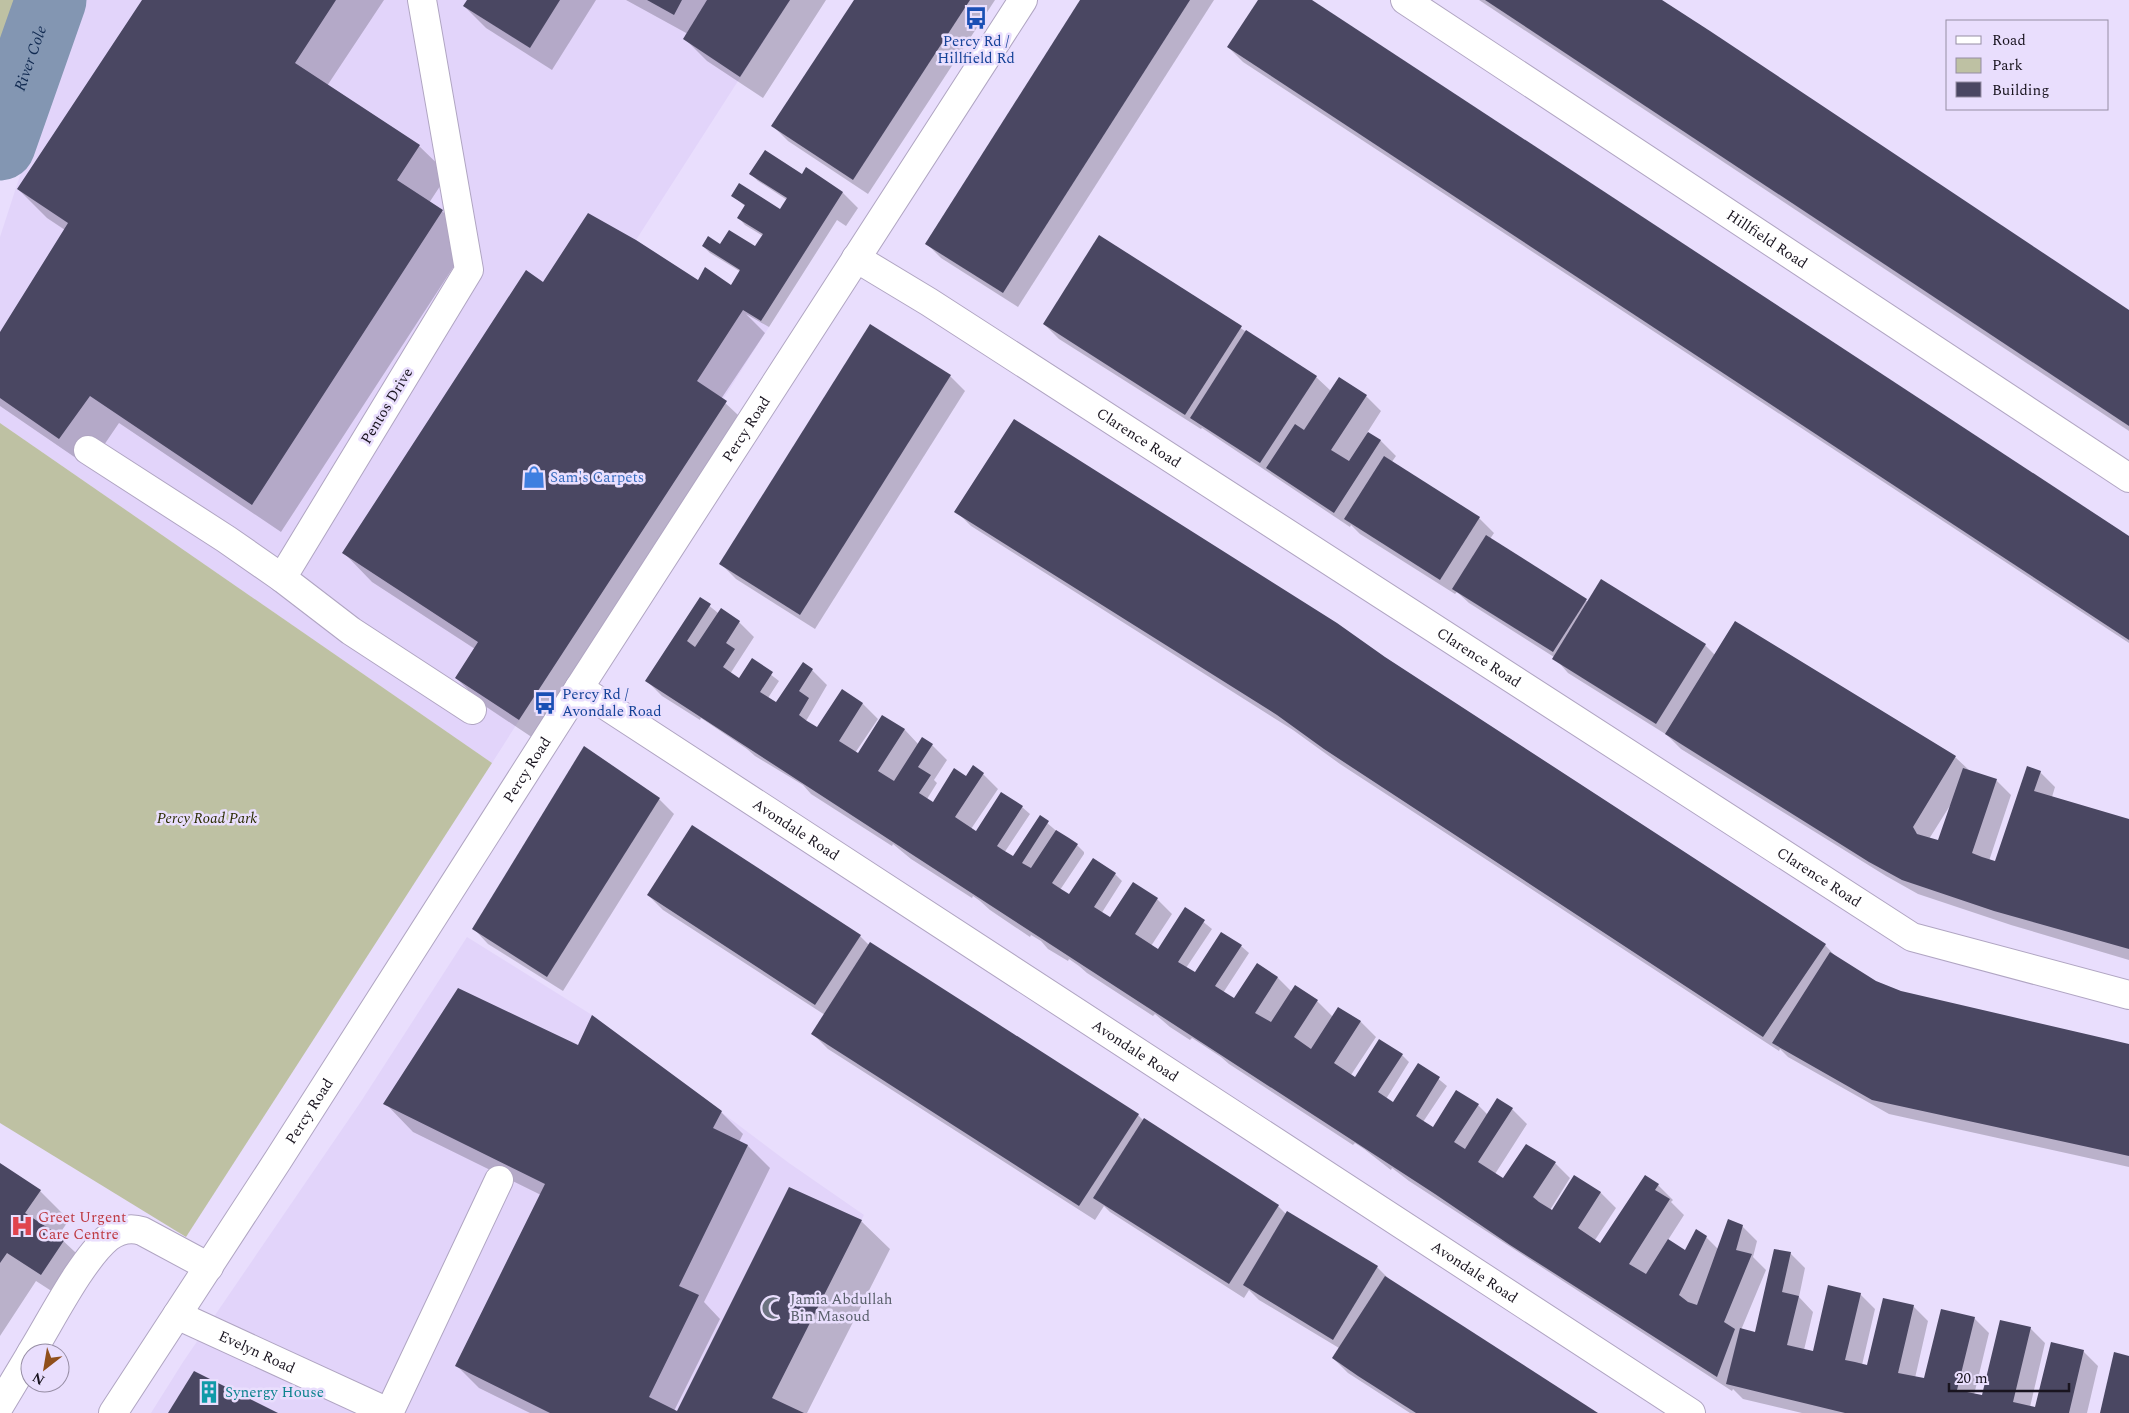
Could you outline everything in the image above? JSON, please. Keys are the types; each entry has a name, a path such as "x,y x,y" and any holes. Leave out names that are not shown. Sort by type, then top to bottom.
{"street":[{"name":"Pentos Drive","path":"282,578 469,270 422,0"},
{"name":"Percy Road","path":"114,1413 578,688 1023,0"},
{"name":"Hillfield Road","path":"1405,0 2129,478"},
{"name":"Clarence Road","path":"856,258 937,308 1912,937 2129,995"},
{"path":"88,450 226,539 282,578 351,631 472,710"},
{"name":"Avondale Road","path":"578,688 1691,1413"},
{"path":"390,1413 499,1180"},
{"path":"38,1343 89,1260 110,1237 118,1232 134,1228 142,1231 209,1267"},
{"name":"Evelyn Road","path":"177,1316 390,1413"},
{"path":"0,1405 20,1372"}],"shaded area":[{"path":"77,0 790,0 636,240 769,327 492,763 0,423 0,237"},
{"path":"467,937 592,1015 789,1163 864,1215 763,1413 151,1413 183,1362 360,1103"}],"green space":[{"path":"0,0 42,0 0,116"},
{"name":"Percy Road Park","path":"0,423 492,763 186,1237 0,1123"}],"building":[{"path":"142,0 336,0 295,63 420,145 397,180 443,210 252,505 90,396 59,439 0,398 0,332 68,223 17,189"},
{"path":"467,0 560,0 530,48 463,6"},
{"path":"647,0 682,0 674,15"},
{"path":"707,0 790,0 740,77 683,39"},
{"path":"854,0 970,0 853,180 771,126"},
{"path":"1080,0 1190,0 1003,293 925,244"},
{"path":"1258,0 1312,0 2129,536 2129,640 1227,47"},
{"path":"1485,0 1662,0 1710,31 2129,310 2129,426"},
{"name":"Sam's Carpets","path":"765,150 802,174 806,167 843,192 761,321 743,310 697,381 727,401 519,720 455,678 478,642 342,553 526,270 543,282 588,213 636,240 698,280 705,267 731,285 740,270 702,246 708,236 720,244 729,230 755,246 763,234 737,218 745,205 731,196 739,183 780,209 787,198 749,174"},
{"path":"1099,235 1242,326 1185,415 1043,324"},
{"path":"870,324 951,375 800,615 719,564"},
{"path":"1246,330 1317,376 1260,463 1190,418"},
{"path":"1339,377 1367,395 1331,450 1349,461 1368,432 1381,440 1334,513 1266,468 1295,424 1304,430"},
{"path":"1014,419 1337,623 1385,657 1826,944 1763,1037 1324,749 1277,715 954,512"},
{"path":"1384,456 1480,517 1440,580 1344,519"},
{"path":"1486,535 1587,599 1553,652 1452,589"},
{"path":"1601,579 1706,644 1656,724 1552,659"},
{"path":"700,597 711,604 687,641 695,647 721,608 740,621 726,643 735,649 723,667 739,678 752,658 773,672 760,692 776,702 803,662 813,669 799,691 809,698 799,715 807,721 817,727 842,689 863,703 839,741 858,753 882,715 905,729 878,771 894,781 922,737 933,744 918,767 931,775 919,793 933,802 954,768 966,776 973,765 984,773 955,817 976,831 1001,792 1023,806 997,846 1013,856 1040,815 1049,821 1022,863 1031,868 1056,830 1078,844 1052,883 1061,889 1069,894 1093,858 1116,873 1094,907 1110,917 1133,882 1158,898 1135,934 1158,949 1185,907 1205,920 1178,962 1195,972 1221,932 1242,945 1215,986 1234,998 1257,963 1278,977 1255,1013 1271,1022 1295,985 1318,1000 1294,1037 1311,1049 1338,1007 1361,1021 1334,1063 1355,1077 1379,1039 1403,1054 1378,1092 1393,1102 1418,1063 1440,1077 1416,1116 1433,1127 1456,1090 1479,1104 1454,1142 1465,1149 1497,1098 1513,1108 1478,1162 1503,1178 1526,1144 1556,1162 1533,1197 1552,1210 1574,1175 1601,1192 1578,1228 1600,1243 1645,1175 1659,1184 1655,1190 1670,1199 1629,1264 1646,1274 1668,1239 1685,1250 1696,1229 1707,1236 1679,1295 1688,1302 1697,1305 1728,1219 1743,1225 1736,1250 1752,1254 1724,1322 1735,1329 1717,1377 1510,1245 1435,1194 645,681"},
{"path":"1735,621 1956,756 1913,827 1917,834 1938,840 1963,768 1997,779 1972,853 1995,861 2027,766 2041,771 2034,791 2129,819 2129,949 1994,911 1902,880 1869,862 1665,734"},
{"path":"584,746 660,798 547,977 472,929"},
{"path":"692,825 861,935 815,1005 647,895"},
{"path":"870,942 1139,1114 1079,1206 811,1034"},
{"path":"1830,952 1876,981 1901,991 2129,1044 2129,1156 1872,1100 1772,1043"},
{"path":"458,988 578,1045 592,1015 722,1111 713,1128 748,1145 679,1286 699,1295 649,1397 677,1411 789,1187 862,1220 772,1398 804,1413 550,1413 455,1366 545,1184 383,1104"},
{"path":"1144,1118 1279,1205 1229,1284 1093,1198"},
{"name":"Greet Urgent Care Centre","path":"0,1163 41,1190 25,1213 65,1239 41,1275 7,1253 0,1263"},
{"path":"1287,1211 1378,1266 1333,1340 1243,1285"},
{"path":"1774,1249 1791,1252 1782,1292 1799,1296 1787,1345 1813,1351 1828,1285 1861,1293 1845,1360 1867,1365 1883,1298 1914,1305 1898,1373 1924,1378 1941,1309 1975,1317 1957,1390 1982,1395 2000,1320 2031,1327 2013,1402 2035,1407 2051,1342 2084,1350 2069,1413 1845,1413 1726,1384 1740,1328 1755,1332"},
{"path":"1385,1276 1598,1413 1416,1413 1358,1376 1332,1358"},
{"path":"2114,1352 2129,1356 2129,1413 2100,1413"},
{"name":"Synergy House","path":"194,1371 278,1413 168,1413"}],"waterway":[{"name":"River Cole","path":"0,145 51,0"}],"place":[{"name":"Percy Rd / Hillfield Rd","path":"976,18"},
{"name":"Sam's Carpets","path":"534,477"},
{"name":"Percy Rd / Avondale Road","path":"545,703"},
{"name":"Greet Urgent Care Centre","path":"22,1226"},
{"name":"Jamia Abdullah Bin Masoud","path":"773,1308"},
{"name":"Synergy House","path":"209,1392"}]}
